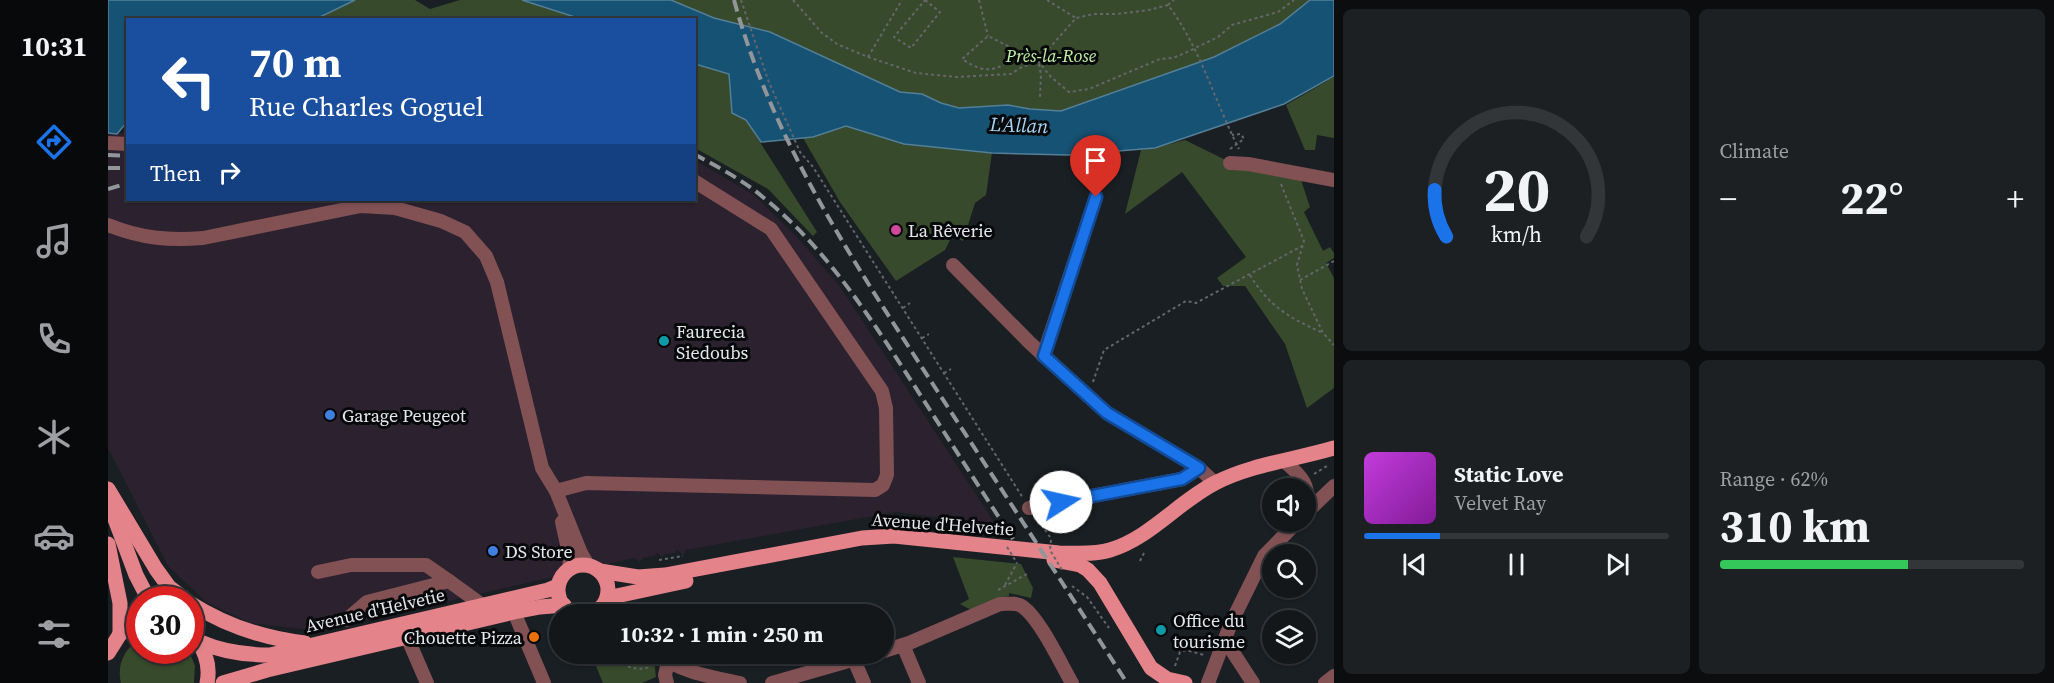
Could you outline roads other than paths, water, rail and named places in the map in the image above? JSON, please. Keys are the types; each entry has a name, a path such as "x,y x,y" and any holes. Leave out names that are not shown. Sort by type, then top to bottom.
{"main road":[{"name":"Avenue d'Helvetie","path":"594,568 638,577 665,575 862,538 894,536 1059,553 1109,550 1137,538 1215,483 1252,468 1284,461 1333,456"},
{"path":"108,489 156,570 168,586"},
{"path":"108,502 142,586"},
{"path":"108,544 120,603 120,634"},
{"name":"Avenue d'Helvetie","path":"618,604 858,548 893,546 1061,565 1080,565 1100,583 1151,668 1167,679 1185,683"},
{"path":"1100,583 1100,563 1109,550"},
{"path":"563,604 560,600 558,586 560,579 569,569 581,565 594,568 607,584 605,604"},
{"name":"Avenue d'Helvetie","path":"204,642 219,650 270,655 558,586"},
{"name":"Avenue d'Helvetie","path":"223,683 269,676 407,637 549,606"},
{"path":"204,611 230,626 246,631 284,640 316,644"},
{"path":"108,653 120,634 126,631"},
{"path":"204,653 209,675 207,683"}],"street":[{"path":"108,143 126,144"},
{"path":"1230,158 1334,180"},
{"path":"556,491 586,483 875,490 883,485 887,475 886,408 882,391 771,229 696,183"},
{"path":"1044,356 1096,197"},
{"path":"108,225 150,238 180,240 203,238 361,206 395,208 441,221 465,232 486,256 497,282 542,468 556,491 581,553 594,568"},
{"path":"953,265 1044,356 1107,413 1199,468 1215,483"},
{"path":"1284,461 1302,478"},
{"path":"1029,508 1182,479 1199,468"},
{"path":"1316,503 1334,486"},
{"path":"556,491 570,558 569,569"},
{"path":"1208,683 1244,594 1264,556 1287,532"},
{"path":"318,572 351,565 426,565 482,605"},
{"path":"346,620 367,602 449,581"},
{"path":"894,648 1000,604 1013,603 1022,606 1034,617 1072,683"},
{"path":"514,612 544,683"},
{"path":"407,637 428,683"},
{"path":"1225,640 1253,683"},
{"path":"903,645 919,683"},
{"path":"664,664 667,683"},
{"path":"678,664 706,675 740,683"},
{"path":"772,683 841,664"},
{"path":"856,664 864,683"},
{"path":"1325,683 1334,676"}],"water":[{"path":"108,0 355,0 318,18 126,18 126,123 117,134 108,133"},
{"name":"L'Allan","path":"522,0 671,0 714,18 770,32 900,92 922,94 959,108 1008,105 1061,111 1214,57 1280,24 1310,0 1334,0 1334,76 1284,104 1155,148 1068,155 992,153 904,144 846,126 813,137 761,142 746,120 732,113 729,74 696,64 696,18 578,18"}],"railway":[{"path":"734,0 771,104 820,202 877,297 1127,683"},
{"path":"108,155 126,156"},
{"path":"696,155 756,191 786,218 827,261 879,332 1013,539"},
{"path":"108,168 126,168"},
{"path":"108,189 126,184"}],"place":[{"name":"La Rêverie","path":"896,230"},
{"name":"Faurecia Siedoubs","path":"664,341"},
{"name":"Garage Peugeot","path":"330,415"},
{"name":"DS Store","path":"493,551"},
{"name":"Office du tourisme","path":"1161,630"},
{"name":"Chouette Pizza","path":"534,637"}],"park label":[{"name":"Près-la-Rose","path":"1051,55"}]}
